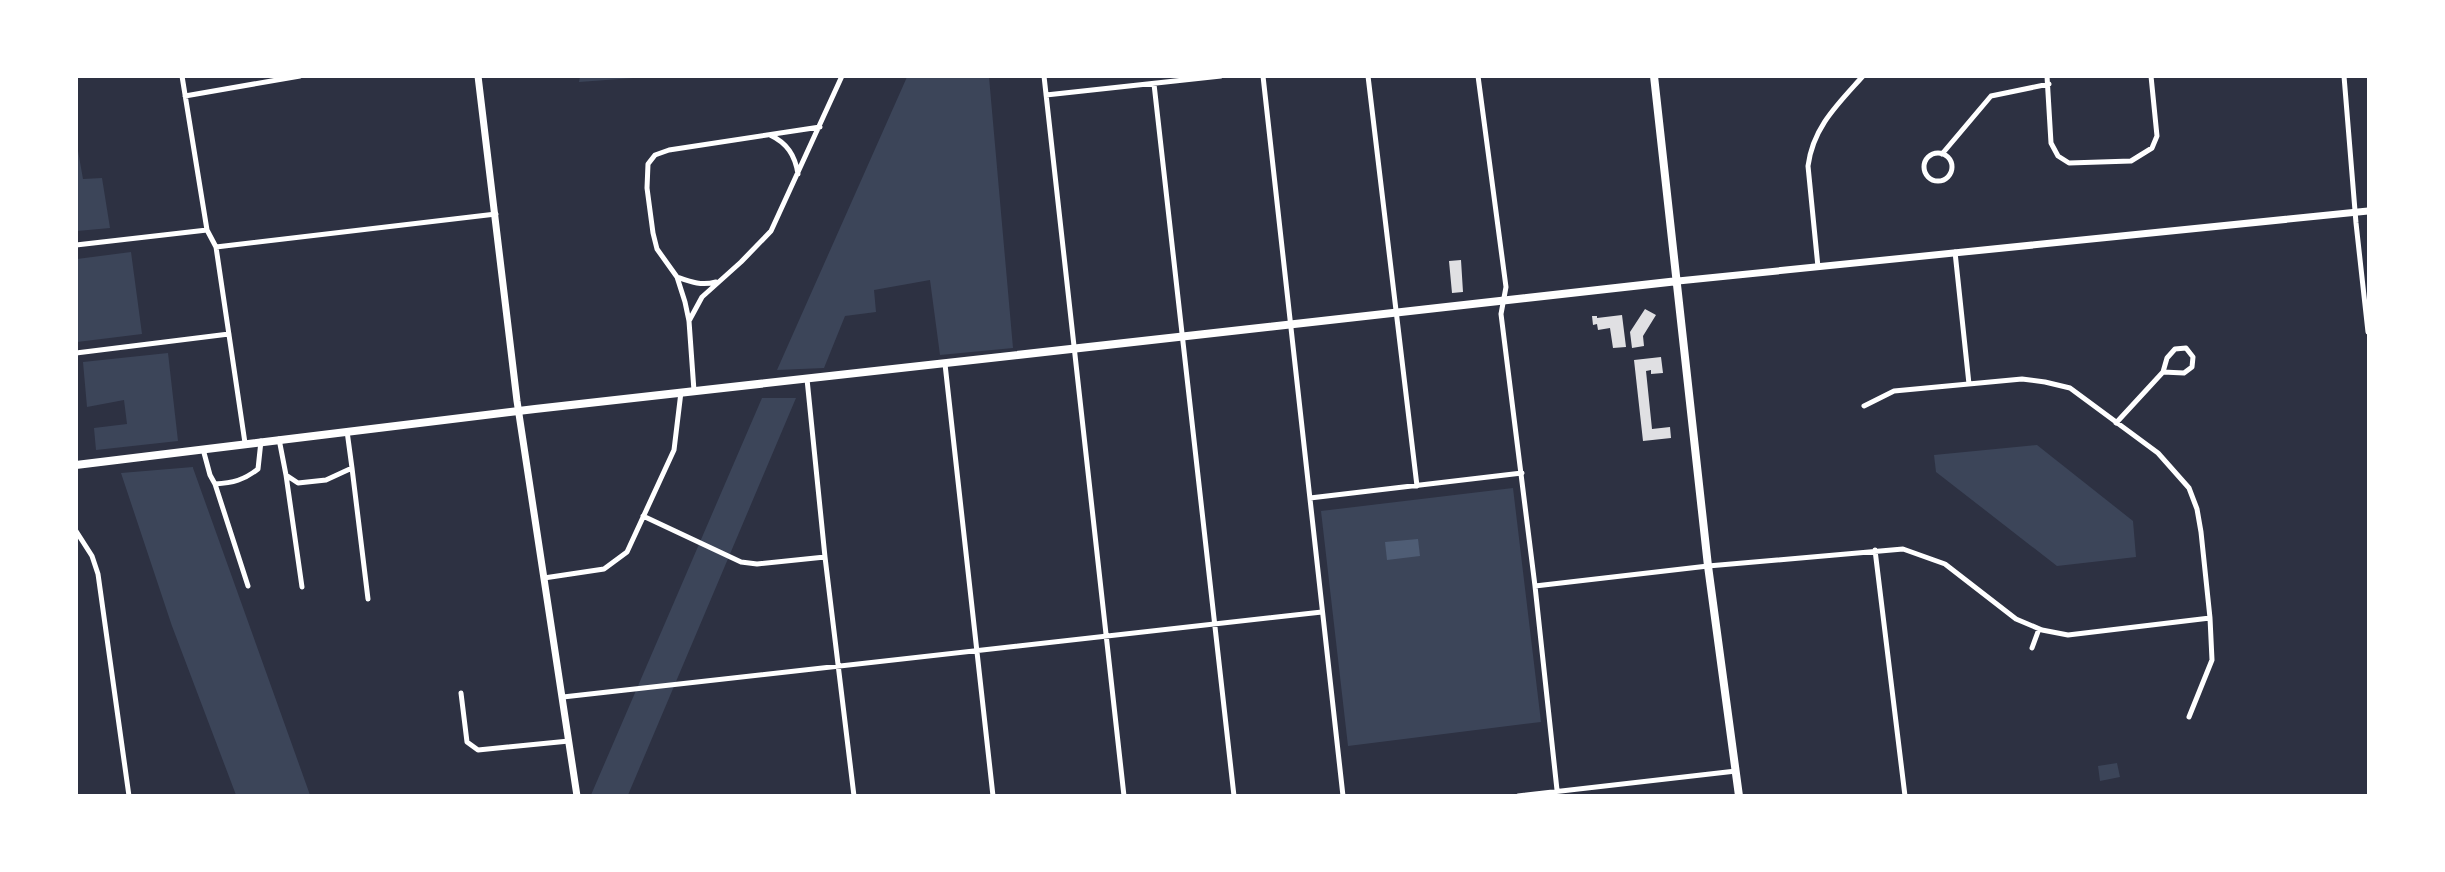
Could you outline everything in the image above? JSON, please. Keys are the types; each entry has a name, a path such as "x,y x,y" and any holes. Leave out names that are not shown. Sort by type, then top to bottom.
{"main road":[{"path":"1654,76 1708,566 1739,795"},
{"path":"76,465 681,392 1398,314 1678,281"}],"street":[{"path":"182,76 207,230 216,247 245,443"},
{"path":"185,96 300,76"},
{"path":"478,76 519,411 577,795"},
{"path":"689,321 702,297 771,231 843,76"},
{"path":"1044,76 1124,795"},
{"path":"1046,95 1221,76"},
{"path":"1263,76 1289,326 1343,795"},
{"path":"1368,76 1417,486"},
{"path":"1478,76 1506,287 1501,314 1522,473 1557,790"},
{"path":"1818,267 1808,166 1810,152 1819,128 1863,76"},
{"path":"2047,76 2051,143 2058,156 2068,163 2131,160 2152,148 2157,136 2151,76"},
{"path":"2344,76 2368,332"},
{"path":"1154,84 1234,795"},
{"path":"1942,154 1950,160 1952,169 1948,177 1935,181 1928,176 1925,164 1930,156 1942,154 1992,96 2049,84"},
{"path":"694,391 689,321 677,277 657,249 647,188 648,164 655,155 669,150 820,127"},
{"path":"768,135 779,140 789,149 796,161 798,176"},
{"path":"1678,281 1955,251 2368,211"},
{"path":"216,247 496,214"},
{"path":"76,245 207,230"},
{"path":"1955,251 1969,384"},
{"path":"677,277 705,285 717,281"},
{"path":"76,353 229,334"},
{"path":"2116,423 2163,372 2167,358 2175,349 2186,348 2193,357 2192,367 2184,373 2163,372"},
{"path":"945,364 993,795"},
{"path":"807,379 825,557 854,795"},
{"path":"1864,406 1894,390 2022,379 2045,382 2070,388 2158,453 2189,488 2197,509 2201,531 2211,618 2212,660 2189,717"},
{"path":"544,578 604,569 627,552 674,450 681,392"},
{"path":"347,431 368,599"},
{"path":"279,439 302,587"},
{"path":"215,483 241,481 258,469 261,441"},
{"path":"202,449 248,586"},
{"path":"286,475 298,483 326,480 352,468"},
{"path":"1310,498 1522,473"},
{"path":"643,516 741,562 757,564 825,557"},
{"path":"76,531 92,556 98,574 129,795"},
{"path":"1535,586 1708,566 1903,549 1946,564 2016,619 2039,629 2068,635 2211,618"},
{"path":"1875,550 1905,795"},
{"path":"563,697 1322,612"},
{"path":"2032,648 2039,629"},
{"path":"461,693 467,742 478,750 569,741"},
{"path":"1518,795 1736,771"}],"shaded area":[{"path":"580,76 647,77 579,82"},
{"path":"907,77 989,77 1013,348 940,355 930,280 874,290 876,312 845,316 824,368 777,370"},
{"path":"77,145 83,179 102,178 110,228 77,231"},
{"path":"131,252 142,334 77,342 77,259"},
{"path":"168,353 178,441 96,450 94,428 127,424 124,400 87,407 83,362"},
{"path":"762,398 796,398 628,795 591,795"},
{"path":"2037,445 2133,521 2136,557 2057,566 1936,472 1934,455"},
{"path":"193,467 310,795 236,795 172,626 121,473"},
{"path":"1513,488 1541,722 1348,746 1321,511"},
{"path":"1418,539 1420,556 1387,560 1385,542"},
{"path":"2117,763 2120,777 2100,781 2098,766"}],"building":[{"path":"1461,260 1463,292 1452,293 1449,261"},
{"path":"1645,309 1656,315 1643,336 1644,346 1632,348 1630,332"},
{"path":"1622,315 1626,347 1613,348 1610,328 1598,330 1597,324 1593,325 1592,316 1597,316 1597,318"},
{"path":"1661,357 1663,373 1651,374 1651,370 1646,371 1652,429 1670,427 1671,438 1643,441 1634,360"}]}
